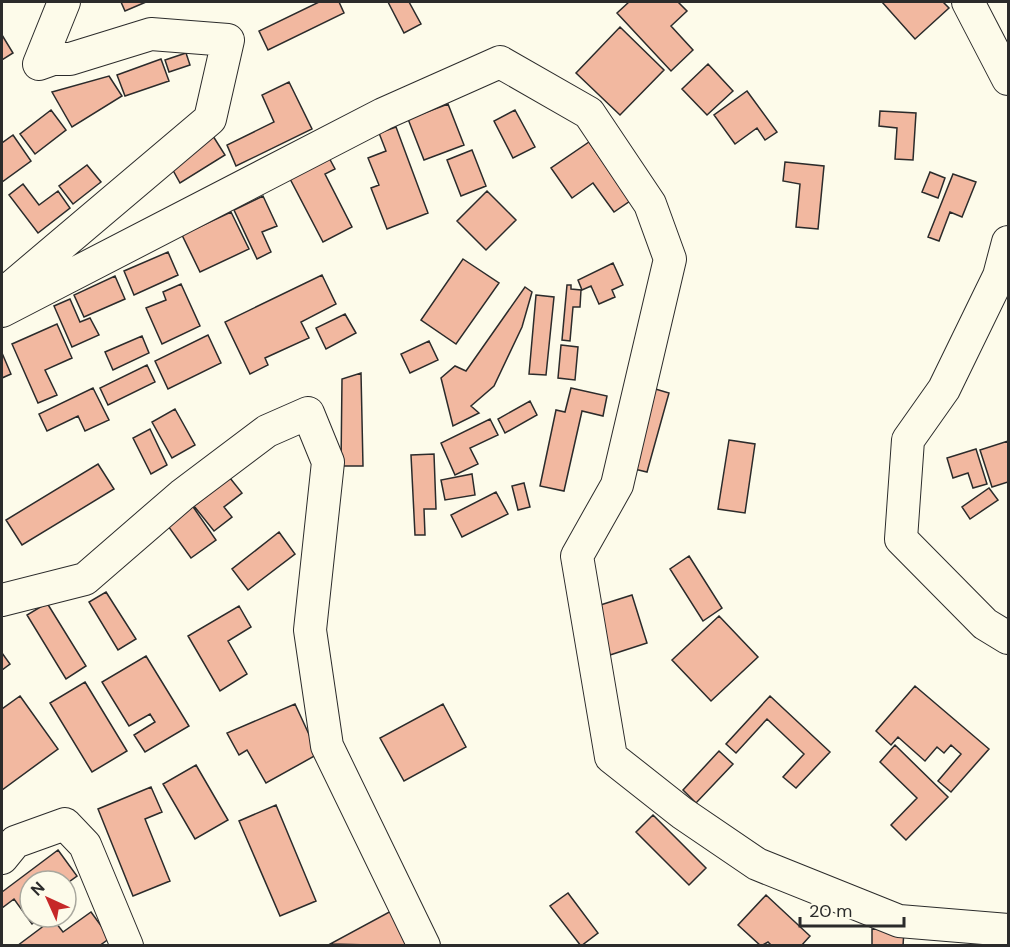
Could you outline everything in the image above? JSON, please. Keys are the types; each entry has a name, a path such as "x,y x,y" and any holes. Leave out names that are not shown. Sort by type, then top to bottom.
{"street":[{"path":"2,295 210,119 228,39 151,34 70,59 53,59 39,64 63,2"},
{"path":"968,2 1008,79"},
{"path":"2,311 383,114 500,62 589,112 650,204 670,259 617,485 577,556 611,757 682,813 757,864 899,921 1008,930"},
{"path":"1008,242 999,276 944,389 908,440 901,539 985,624 1008,638"},
{"path":"2,600 85,579 182,495 258,438 308,413 328,462 310,630 327,746 424,945"},
{"path":"2,858 15,842 65,824 85,845 128,945"}],"building":[{"path":"121,2 146,2 125,11"},
{"path":"319,2 339,2 344,13 268,50 259,31"},
{"path":"388,2 409,2 421,24 404,33"},
{"path":"629,2 678,2 687,11 671,26 693,50 671,71 617,13"},
{"path":"882,2 943,2 949,8 915,39"},
{"path":"620,27 664,70 620,115 576,73"},
{"path":"2,35 13,53 2,60"},
{"path":"186,53 190,65 169,72 165,60"},
{"path":"161,59 169,81 125,96 117,75"},
{"path":"708,64 733,91 707,115 682,89"},
{"path":"109,76 122,96 72,127 52,92"},
{"path":"289,82 312,129 236,166 227,145 274,122 262,95"},
{"path":"747,91 777,132 765,140 757,128 735,144 714,115"},
{"path":"448,104 464,145 424,160 408,119"},
{"path":"51,110 66,130 35,154 20,134"},
{"path":"515,110 535,147 513,158 494,121"},
{"path":"880,111 916,113 913,160 895,159 897,128 879,126"},
{"path":"396,127 428,213 387,229 371,188 379,185 368,158 386,151 379,133"},
{"path":"13,135 31,161 2,182 2,143"},
{"path":"213,136 225,155 180,183 169,163"},
{"path":"589,142 630,201 614,212 593,183 572,198 551,168"},
{"path":"472,150 486,186 461,196 447,160"},
{"path":"327,154 335,169 325,174 352,227 323,242 288,175"},
{"path":"785,162 824,166 818,229 796,227 800,184 783,181"},
{"path":"87,165 101,182 73,204 59,186"},
{"path":"930,172 945,178 938,198 922,192"},
{"path":"953,174 976,182 962,217 950,212 939,241 928,237"},
{"path":"23,184 39,205 58,191 70,208 38,233 9,195"},
{"path":"487,191 516,220 486,250 457,221"},
{"path":"263,196 277,226 262,232 271,252 257,259 234,210"},
{"path":"231,212 249,249 200,272 182,235"},
{"path":"168,252 178,275 134,295 124,271"},
{"path":"463,259 499,283 456,344 421,320"},
{"path":"613,263 623,285 612,290 615,297 599,304 591,286 582,290 578,280"},
{"path":"322,275 336,304 301,322 309,338 265,358 268,365 250,374 225,322"},
{"path":"115,276 125,299 84,317 74,295"},
{"path":"181,284 200,326 162,344 146,308 166,300 163,292"},
{"path":"567,285 571,285 571,289 581,290 580,307 573,307 570,341 562,340"},
{"path":"525,287 532,292 522,327 494,386 471,406 479,413 453,426 441,378 455,366 466,371"},
{"path":"536,295 554,297 546,375 529,374"},
{"path":"70,299 80,322 90,318 99,335 72,347 54,306"},
{"path":"345,314 356,333 326,349 316,328"},
{"path":"57,324 72,358 45,370 57,395 38,403 12,344"},
{"path":"208,335 221,363 168,389 155,361"},
{"path":"142,336 149,353 113,370 105,352"},
{"path":"429,341 438,360 410,373 401,354"},
{"path":"561,345 578,347 575,380 558,378"},
{"path":"2,353 11,374 2,378"},
{"path":"147,365 155,382 108,405 100,388"},
{"path":"361,373 363,466 341,466 342,379"},
{"path":"93,388 109,420 85,431 78,416 47,431 39,414"},
{"path":"571,388 607,396 603,416 582,411 564,491 540,486 556,410 565,412"},
{"path":"652,388 669,393 647,472 630,468"},
{"path":"530,401 537,415 505,433 498,419"},
{"path":"175,409 195,445 172,458 152,422"},
{"path":"490,419 498,435 470,448 478,464 455,475 441,443"},
{"path":"150,429 167,465 151,474 133,438"},
{"path":"729,440 755,444 745,513 718,509"},
{"path":"1008,441 1008,482 992,487 980,450"},
{"path":"976,449 987,484 973,488 968,473 953,478 947,458"},
{"path":"434,454 436,509 424,509 425,535 415,535 411,455"},
{"path":"98,464 114,489 22,545 6,520"},
{"path":"472,474 475,495 445,500 441,480"},
{"path":"230,478 242,493 224,507 232,517 214,531 194,506"},
{"path":"524,483 530,507 518,510 512,486"},
{"path":"989,488 998,500 970,519 962,507"},
{"path":"496,492 508,514 462,537 451,515"},
{"path":"189,501 216,540 191,558 163,519"},
{"path":"279,532 295,554 248,590 232,569"},
{"path":"689,556 722,608 703,621 670,569"},
{"path":"106,592 136,639 118,650 89,602"},
{"path":"632,595 647,643 610,655 594,607"},
{"path":"47,603 86,666 66,679 27,615"},
{"path":"239,606 251,627 228,641 247,674 220,691 188,636"},
{"path":"719,616 758,657 711,701 672,660"},
{"path":"2,653 10,664 2,670"},
{"path":"146,656 189,726 145,752 134,735 155,722 150,714 129,726 102,682"},
{"path":"85,682 127,751 92,772 50,703"},
{"path":"915,686 989,749 951,792 938,781 961,754 951,745 944,753 937,747 925,761 898,737 891,745 876,731"},
{"path":"20,696 58,749 2,790 2,709"},
{"path":"770,696 830,752 796,788 783,777 804,754 767,719 736,753 726,744"},
{"path":"295,704 318,754 266,783 247,750 239,755 227,733"},
{"path":"443,704 466,747 404,781 380,738"},
{"path":"895,745 948,797 906,840 891,825 917,798 880,762"},
{"path":"719,751 733,764 696,803 683,790"},
{"path":"196,765 228,820 195,839 163,784"},
{"path":"151,787 162,812 145,819 170,881 133,896 98,809"},
{"path":"276,805 316,901 280,916 239,821"},
{"path":"653,815 706,868 689,885 636,832"},
{"path":"58,850 72,869 33,869"},
{"path":"18,880 18,905 14,899 2,908 2,892"},
{"path":"568,893 598,933 581,946 550,906"},
{"path":"766,895 810,936 801,946 772,946 768,942 761,946 738,925"},
{"path":"393,910 412,946 330,944"},
{"path":"91,912 110,938 99,946 17,946 40,929 61,929 63,932 67,929 78,929 78,921"},
{"path":"872,929 904,930 903,946 872,946"}]}
